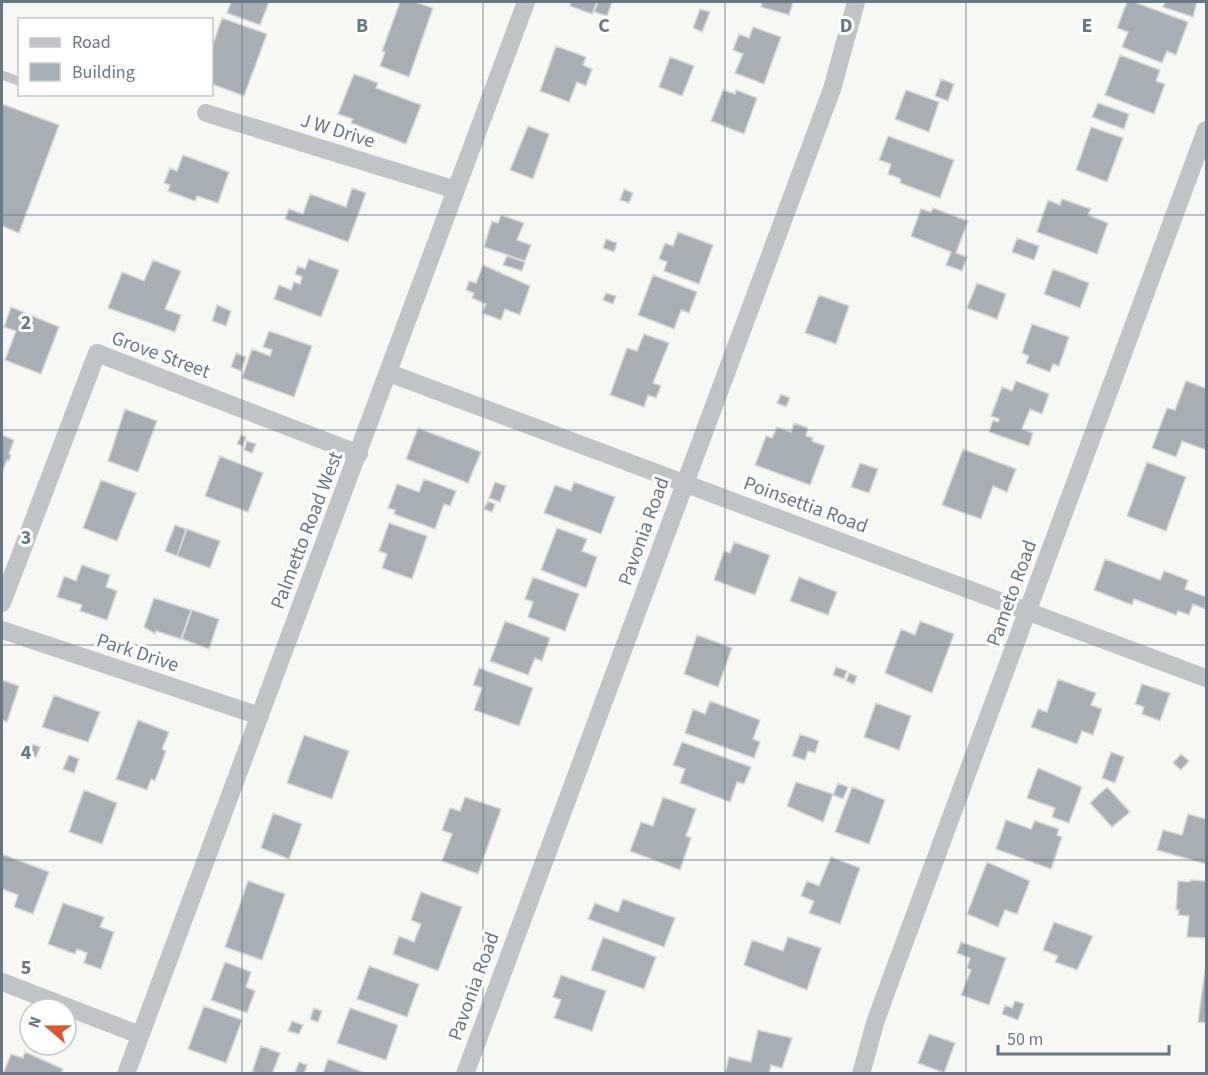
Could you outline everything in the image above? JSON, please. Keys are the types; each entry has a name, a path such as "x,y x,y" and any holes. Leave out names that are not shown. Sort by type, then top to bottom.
{"street":[{"name":"Palmetto Road West","path":"126,1074 526,2"},
{"name":"Pavonia Road","path":"465,1074 832,89 856,2"},
{"name":"J W Drive","path":"206,113 456,190"},
{"name":"Pameto Road","path":"861,1074 878,1013 1206,130"},
{"name":"Grove Street","path":"2,603 97,353 358,454"},
{"name":"Poinsettia Road","path":"389,373 1029,610 1206,678"},
{"name":"Park Drive","path":"2,630 260,716"},
{"path":"2,982 140,1035"}],"lane":[{"path":"2,75 18,81"}],"building":[{"path":"231,2 269,2 260,25 227,13"},
{"path":"400,2 415,2 433,8 409,77 380,66 385,52 382,51"},
{"path":"571,2 597,2 592,14 570,6"},
{"path":"598,2 612,2 607,16 594,12"},
{"path":"762,2 793,2 789,15 761,7"},
{"path":"1127,2 1134,2 1188,22 1176,55 1167,51 1162,63 1122,47 1128,32 1117,28"},
{"path":"1165,2 1197,2 1193,17 1163,7"},
{"path":"700,9 710,12 702,32 693,28"},
{"path":"222,18 267,34 244,96 213,84 213,44"},
{"path":"753,27 781,37 764,84 735,73 743,54 733,50 739,34 749,38"},
{"path":"556,46 586,57 583,65 592,69 586,86 577,82 569,102 540,91"},
{"path":"1120,55 1160,70 1156,81 1165,84 1154,114 1105,95"},
{"path":"670,57 694,66 682,96 659,87"},
{"path":"354,74 378,83 376,88 421,105 406,144 351,123 353,119 338,114"},
{"path":"941,79 954,84 948,101 935,96"},
{"path":"723,90 735,94 736,90 757,98 744,134 711,121"},
{"path":"906,90 939,102 929,132 895,119"},
{"path":"1098,103 1129,114 1124,129 1092,117"},
{"path":"2,104 59,125 19,233 2,226"},
{"path":"528,126 549,134 533,179 510,170"},
{"path":"1091,127 1123,138 1107,182 1076,170"},
{"path":"888,136 954,160 940,198 900,183 901,179 888,174 891,164 879,160"},
{"path":"183,155 229,172 218,203 197,196 195,201 168,191 170,185 164,183 170,168 177,171"},
{"path":"352,188 366,193 348,242 285,219 289,209 303,214 310,194 346,207"},
{"path":"624,189 633,193 629,203 620,200"},
{"path":"1062,199 1091,209 1088,215 1108,223 1097,254 1037,232 1048,200 1060,205"},
{"path":"933,208 968,221 956,253 967,257 962,271 946,265 951,252 911,236 921,209 931,212"},
{"path":"501,215 524,223 517,240 531,245 525,261 484,247 492,221 498,223"},
{"path":"678,232 713,245 699,284 664,271 667,262 659,259 665,243 673,246"},
{"path":"1017,238 1039,246 1034,260 1012,252"},
{"path":"606,239 617,243 614,252 603,248"},
{"path":"507,256 525,262 522,271 503,265"},
{"path":"309,259 339,270 321,317 274,299 279,285 291,290 294,282 300,284 302,277 295,274 298,266 305,269"},
{"path":"153,260 181,271 165,309 181,315 175,332 108,308 122,272 144,281"},
{"path":"483,265 530,286 520,315 505,309 501,320 482,313 486,304 472,298 474,293 466,290 469,281 476,283"},
{"path":"1053,269 1089,283 1080,308 1044,294"},
{"path":"653,275 697,292 689,313 681,310 674,329 638,315"},
{"path":"977,283 1006,294 997,319 967,308"},
{"path":"606,293 616,296 613,304 603,300"},
{"path":"819,295 849,306 836,344 805,333"},
{"path":"217,305 231,311 226,326 212,321"},
{"path":"11,307 59,327 41,374 5,360 16,331 4,327"},
{"path":"1032,324 1069,337 1059,366 1053,364 1050,372 1026,363 1029,356 1022,353"},
{"path":"269,331 312,346 294,397 242,378 252,349 270,356 272,350 263,347"},
{"path":"644,334 669,343 653,383 661,386 656,398 648,395 644,407 610,395 627,348 637,351"},
{"path":"236,353 246,357 241,371 231,367"},
{"path":"1016,381 1049,394 1042,414 1030,409 1022,429 1033,433 1029,446 989,432 993,420 998,422 999,419 991,416 1002,387 1012,391"},
{"path":"1186,381 1206,388 1206,450 1182,441 1176,457 1152,448 1167,408 1175,410"},
{"path":"781,394 790,398 786,407 777,403"},
{"path":"125,409 157,421 138,472 108,461"},
{"path":"794,423 808,428 806,436 825,446 810,485 755,465 766,436 772,438 777,427 791,432"},
{"path":"418,428 481,452 468,483 406,459"},
{"path":"2,435 14,440 9,461 7,460 2,473"},
{"path":"241,435 246,437 243,446 237,444"},
{"path":"247,441 256,444 252,453 244,450"},
{"path":"963,449 1016,469 1007,492 993,486 981,519 942,505"},
{"path":"220,456 263,473 248,512 205,496"},
{"path":"1147,462 1186,477 1166,531 1127,516"},
{"path":"860,463 878,469 869,493 851,487"},
{"path":"424,479 456,491 450,506 444,504 435,529 394,514 395,510 388,508 397,484 419,492"},
{"path":"101,480 136,493 117,541 83,528"},
{"path":"495,482 506,486 500,502 489,498"},
{"path":"574,482 615,497 601,534 544,513 555,485 571,491"},
{"path":"488,501 495,504 492,512 484,509"},
{"path":"389,523 427,536 412,579 382,568 387,554 379,551"},
{"path":"175,525 186,529 177,556 165,551"},
{"path":"557,528 587,539 582,551 597,557 586,588 541,570"},
{"path":"187,529 220,541 210,568 177,556"},
{"path":"734,542 770,555 755,595 714,580 724,551 730,553"},
{"path":"1105,559 1160,580 1164,571 1188,580 1185,589 1206,597 1205,609 1193,604 1189,615 1178,611 1176,615 1134,599 1132,605 1094,590"},
{"path":"82,565 110,575 106,587 117,591 107,620 80,611 82,605 57,597 64,576 76,581"},
{"path":"533,577 579,594 565,631 528,617 533,602 525,599"},
{"path":"799,577 837,592 828,615 790,601"},
{"path":"154,598 191,610 181,639 156,631 155,634 144,627"},
{"path":"192,610 219,619 209,649 182,639"},
{"path":"505,621 550,638 542,661 535,658 528,675 490,661"},
{"path":"920,621 954,634 932,693 885,673 901,629 915,635"},
{"path":"697,635 732,648 718,687 684,674"},
{"path":"836,667 847,671 844,679 833,675"},
{"path":"479,668 533,688 519,726 474,710 482,688 473,685"},
{"path":"849,673 857,676 854,684 846,681"},
{"path":"1058,679 1096,693 1091,705 1102,709 1093,735 1082,731 1077,744 1031,727 1038,709 1047,712"},
{"path":"2,680 19,686 7,722 2,720"},
{"path":"1142,684 1170,693 1160,721 1142,714 1144,707 1135,704"},
{"path":"54,695 100,712 88,742 42,727"},
{"path":"710,701 760,720 753,739 760,742 754,758 685,733 693,709 705,714"},
{"path":"876,703 911,716 899,750 864,737"},
{"path":"138,720 169,732 162,749 166,751 155,781 151,779 147,790 116,779"},
{"path":"800,734 819,741 815,753 808,751 805,760 792,756"},
{"path":"304,735 349,751 332,799 287,783"},
{"path":"682,742 751,767 744,784 737,782 730,802 680,783 685,769 673,765"},
{"path":"29,743 40,747 36,757 25,753"},
{"path":"1111,752 1124,757 1115,783 1102,778"},
{"path":"1181,754 1189,761 1181,770 1173,763"},
{"path":"69,755 79,759 74,773 63,769"},
{"path":"1038,768 1082,787 1069,823 1052,817 1055,808 1027,798"},
{"path":"796,782 833,794 823,822 787,806"},
{"path":"838,783 848,787 843,799 833,795"},
{"path":"852,787 885,800 869,844 835,832"},
{"path":"1107,787 1130,812 1112,827 1090,803"},
{"path":"84,790 117,803 102,844 69,832"},
{"path":"465,797 501,809 478,874 442,861 452,834 442,830 450,808 460,811"},
{"path":"663,797 696,809 686,836 691,838 680,870 630,851 641,822 653,826"},
{"path":"273,813 302,824 289,859 261,848"},
{"path":"1188,814 1206,819 1206,864 1157,850 1163,830 1182,835"},
{"path":"1006,820 1031,829 1035,821 1059,829 1057,835 1062,837 1051,869 996,849"},
{"path":"2,854 49,872 33,914 14,907 18,895 2,889"},
{"path":"831,857 860,868 840,924 809,913 814,901 801,896 807,881 819,886"},
{"path":"987,862 1030,881 1017,914 1005,910 998,927 967,914"},
{"path":"1190,880 1206,881 1206,938 1187,937 1189,916 1178,915 1179,910 1176,910 1178,881 1190,882"},
{"path":"248,881 285,894 262,960 225,947"},
{"path":"421,892 462,907 438,971 393,954 399,936 414,942 421,924 411,920"},
{"path":"623,899 675,918 664,947 588,919 595,903 618,912"},
{"path":"63,903 104,917 100,927 114,932 101,969 84,963 87,953 77,949 75,954 48,944"},
{"path":"1054,922 1093,936 1077,970 1055,962 1058,956 1043,950"},
{"path":"603,937 656,957 644,989 591,970"},
{"path":"788,937 821,948 807,990 744,965 752,940 783,951"},
{"path":"961,942 1006,958 989,1005 961,995 971,970 967,968 970,958 957,953"},
{"path":"225,962 251,972 246,987 255,991 247,1013 211,1000"},
{"path":"369,966 419,984 407,1017 357,999"},
{"path":"1206,970 1206,1023 1198,1022"},
{"path":"561,975 606,991 592,1031 554,1018 561,1000 553,997"},
{"path":"1015,1001 1024,1004 1018,1020 1002,1014 1005,1005 1012,1008"},
{"path":"204,1006 242,1020 226,1063 188,1049"},
{"path":"314,1008 322,1011 318,1022 310,1019"},
{"path":"350,1008 398,1025 386,1060 337,1043"},
{"path":"292,1021 303,1025 299,1034 288,1031"},
{"path":"758,1030 792,1038 782,1068 771,1065 769,1074 725,1074 729,1057 751,1062"},
{"path":"929,1034 955,1043 944,1073 918,1063"},
{"path":"261,1046 280,1053 272,1074 252,1072"},
{"path":"11,1054 23,1058 36,1057 63,1069 61,1074 3,1074"},
{"path":"328,1059 368,1074 323,1074"},
{"path":"299,1062 307,1065 304,1074 295,1072"}]}
